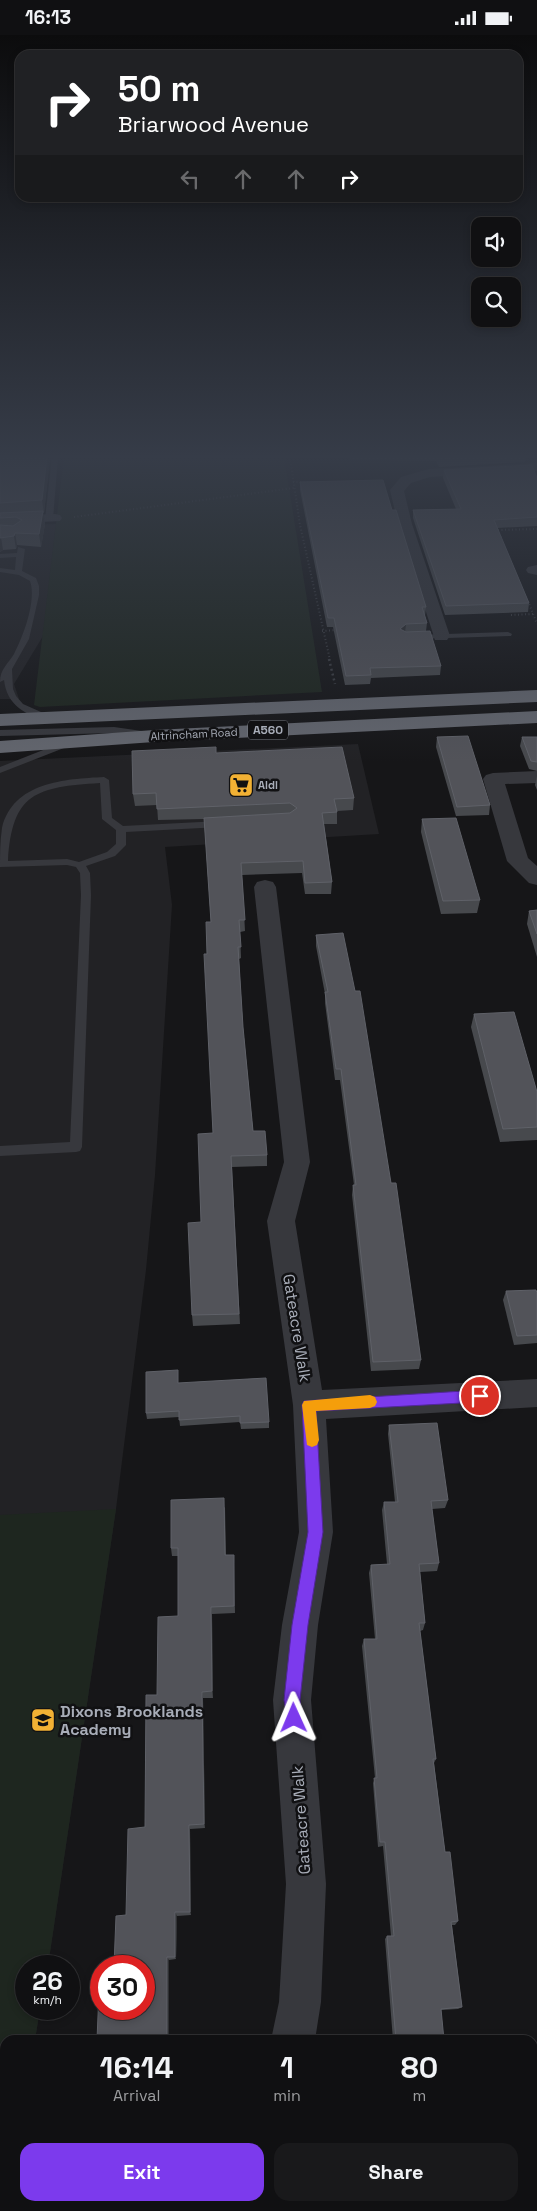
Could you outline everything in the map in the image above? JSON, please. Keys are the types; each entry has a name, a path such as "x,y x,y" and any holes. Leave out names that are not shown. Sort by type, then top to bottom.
{"highway":[{"name":"Altrincham Road","path":"0,720 537,696"},
{"name":"Altrincham Road","path":"0,747 154,736 537,717"}],"street":[{"path":"416,559 442,636"},
{"path":"537,777 493,779 518,861 537,878"},
{"name":"Gateacre Walk","path":"265,887 297,1162 281,1221 309,1405 316,1532 300,1625 292,1700 306,1884 300,2002 294,2035"},
{"path":"309,1405 537,1393"}],"lane":[{"path":"18,573 19,559"},
{"path":"0,570 18,573 33,580 36,588 26,635 18,655 0,679"},
{"path":"405,637 508,634"},
{"path":"0,675 8,668"},
{"path":"8,668 8,692 16,704 47,719"},
{"path":"0,733 114,730 154,736"},
{"path":"0,770 45,751 73,742"},
{"path":"121,829 121,845 111,854 80,865 67,862 1,864 7,825 16,808 29,794 49,786 104,780 107,819 121,829 233,823"},
{"path":"0,1151 76,1147 86,895 85,873 80,865"}],"path":[{"path":"308,559 339,704"},
{"path":"313,583 322,583"},
{"path":"527,599 537,624"},
{"path":"322,631 342,630"}],"shaded area":[{"path":"0,559 52,559 43,636 14,684 19,699 0,699"},
{"path":"52,559 300,559 322,692 40,707 34,705"},
{"path":"358,744 379,834 165,847 172,905 155,1175 146,1270 116,1509 50,1955 15,1955 15,2020 38,2020 36,2035 0,2035 0,761"},
{"name":"Dixons Brooklands Academy","path":"116,1509 50,1955 15,1955 15,2020 38,2020 36,2035 0,2035 0,1515"}],"building":[{"path":"316,559 411,559 426,607 422,607 427,623 406,624 400,629 406,632 430,631 441,666 370,668 371,675 346,676 334,618 328,618"},
{"path":"430,559 510,559 529,603 446,606"},
{"path":"468,736 490,805 457,807 437,737"},
{"path":"522,737 537,737 537,762 531,761"},
{"path":"216,747 216,753 342,747 354,798 334,799 337,812 322,813 332,882 305,883 303,861 241,863 245,920 239,920 241,947 238,947 243,1027 253,1131 265,1131 267,1155 231,1156 239,1314 192,1315 188,1223 201,1222 198,1134 213,1133 204,954 207,954 206,922 211,922 204,818 290,813 297,808 290,803 157,809 156,793 133,794 132,751"},
{"path":"456,818 480,900 443,901 422,819"},
{"path":"537,910 537,934 529,911"},
{"path":"343,933 355,991 360,991 391,1183 396,1183 421,1360 373,1362 353,1185 356,1185 341,1069 336,1069 325,992 328,992 316,935"},
{"path":"514,1012 537,1092 537,1127 503,1129 474,1014"},
{"path":"536,1290 537,1335 517,1336 506,1291"},
{"path":"178,1370 178,1383 266,1378 269,1422 240,1423 240,1416 179,1420 179,1411 146,1413 146,1372"},
{"path":"437,1423 448,1500 431,1501 439,1563 419,1564 425,1623 419,1623 436,1759 433,1759 445,1852 450,1852 458,1921 451,1922 462,2007 441,2009 444,2035 396,2035 387,1936 394,1936 385,1842 380,1842 374,1778 377,1778 364,1639 377,1639 371,1565 390,1564 384,1502 398,1502 389,1425"},
{"path":"224,1498 225,1555 234,1555 234,1606 211,1607 212,1691 202,1692 204,1824 189,1825 190,1912 175,1912 175,1957 167,1957 167,2035 97,2035 98,2020 155,2020 155,1955 114,1955 116,1916 126,1915 128,1829 145,1827 146,1695 157,1695 158,1617 178,1616 178,1548 171,1548 171,1500"}],"slow traffic":[{"path":"312,1440 309,1405 370,1402"}],"place":[{"name":"Aldi","path":"241,785"},
{"name":"Dixons Brooklands Academy","path":"43,1720"}],"route":[{"path":"294,1718 292,1700 300,1625 316,1532 313,1446 309,1405 480,1396"}]}
